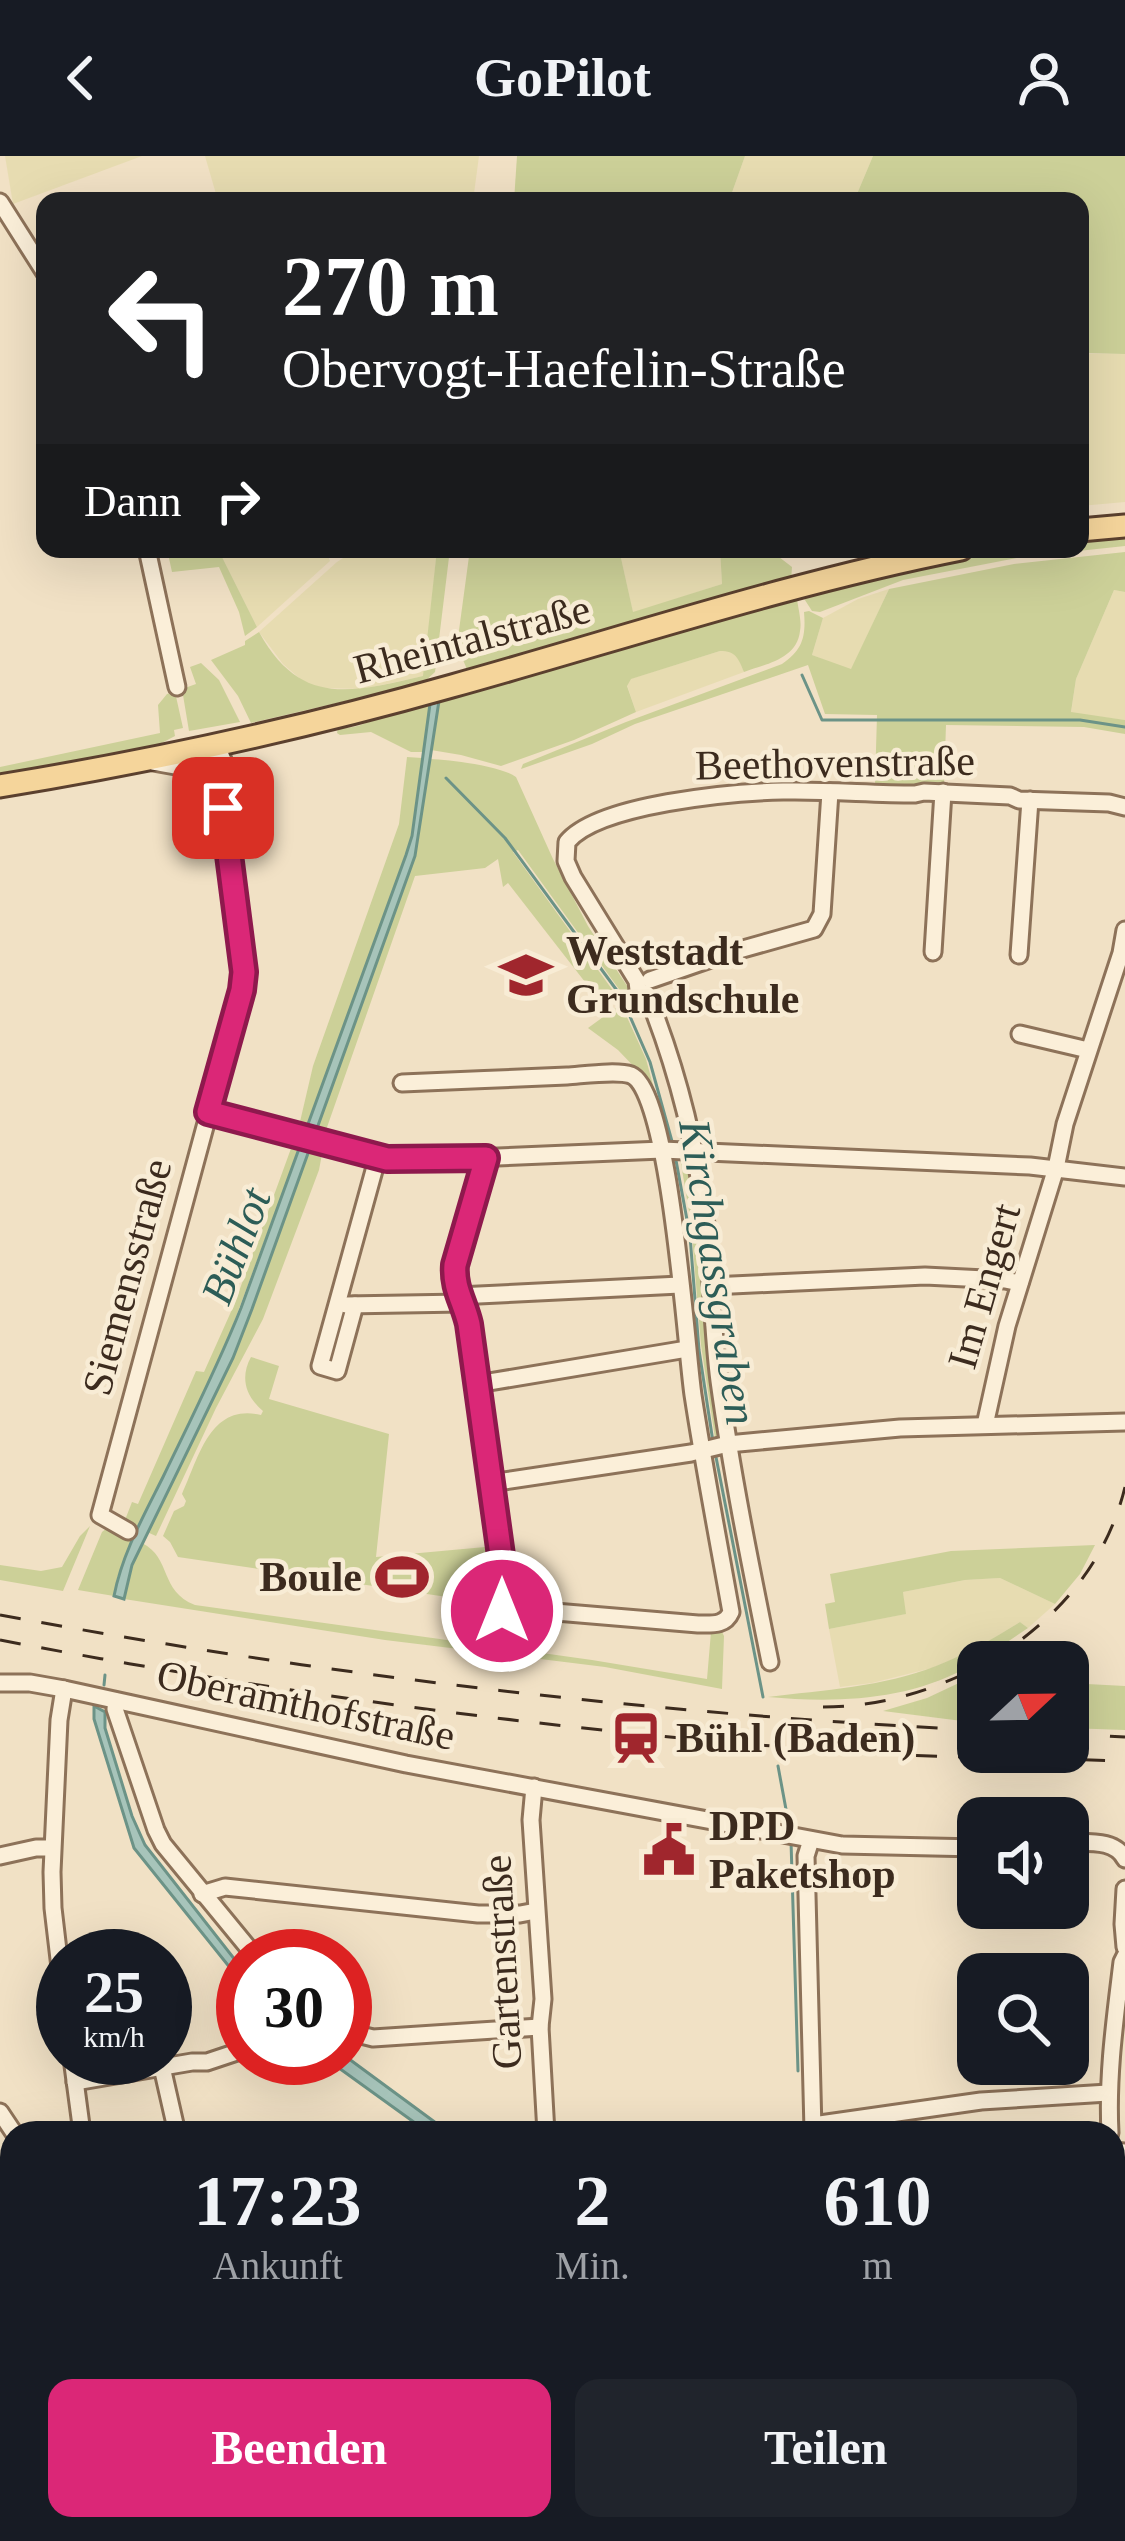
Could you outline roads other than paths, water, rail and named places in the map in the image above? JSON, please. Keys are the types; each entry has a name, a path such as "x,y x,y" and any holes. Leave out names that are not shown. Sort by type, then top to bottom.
{"main road":[{"path":"1089,529 1125,526"},
{"name":"Rheintalstraße","path":"0,786 145,760 423,694 802,586 922,558"}],"street":[{"path":"0,202 36,259"},
{"path":"149,558 177,687"},
{"path":"216,744 224,760 223,808"},
{"name":"Siemensstraße","path":"128,1531 100,1515 242,990 244,972 223,808 214,789 210,759 216,744"},
{"path":"145,760 187,768 214,789"},
{"name":"Beethovenstraße","path":"645,985 587,902 566,861 567,842 600,820 634,808 762,792 943,793 1125,807"},
{"path":"770,1662 687,1349 674,1216 677,1150 668,1050 645,985 691,965 814,929 822,914 830,792"},
{"path":"933,952 943,793"},
{"path":"1019,955 1030,800"},
{"path":"1056,1168 1065,1124 1125,930"},
{"path":"1020,1034 1088,1049"},
{"path":"402,1083 629,1075 636,1077 646,1094 705,1214 718,1374 714,1446 731,1612 720,1624 502,1608 491,1484 469,1324 455,1265 486,1158"},
{"path":"208,1112 401,1160 677,1150 1056,1168 1125,1177"},
{"path":"378,1156 346,1305 680,1285"},
{"name":"Im Engert","path":"985,1425 993,1378 1056,1168"},
{"path":"711,1286 925,1276 1020,1283"},
{"path":"477,1384 687,1349"},
{"path":"491,1484 714,1446 900,1429 1125,1422"},
{"name":"Oberamthofstraße","path":"0,1683 64,1689 393,1762 798,1837"},
{"path":"55,1929 52,1848 64,1689"},
{"path":"116,1701 156,1830 172,1857 232,1929"},
{"name":"Gartenstraße","path":"534,1787 531,1820 545,2121"},
{"path":"798,1837 957,1838"},
{"path":"798,1837 842,1845 957,1848"},
{"path":"798,1837 806,1856 813,2121"},
{"path":"1089,1845 1120,1850"},
{"path":"0,1856 52,1848"},
{"path":"202,1894 225,1887 478,1914 536,1911"},
{"path":"1110,2121 1108,2093 1119,2033 1125,1952 1125,1889"},
{"path":"372,2038 540,2027"},
{"path":"75,2085 80,2121"},
{"path":"166,2085 174,2121"},
{"path":"861,2121 981,2101 1108,2093"}],"water":[{"path":"439,701 415,856 252,1309 132,1565 124,1599 114,1596 134,1535 241,1308 406,855 430,704"},
{"path":"94,1706 105,1712 105,1728 145,1845 216,1936 216,1950 134,1848"},
{"path":"372,2076 432,2121 412,2121 362,2085 372,2085"}],"waterway":[{"path":"802,675 822,720 1080,720 1125,727"},
{"name":"Kirchgassgraben","path":"446,778 505,838 621,996 650,1062 673,1145"},
{"name":"Kirchgassgraben","path":"675,1155 690,1236 699,1350 713,1442"},
{"name":"Kirchgassgraben","path":"715,1452 763,1697"},
{"name":"Bühlot","path":"104,1685 105,1675"},
{"name":"Kirchgassgraben","path":"778,1766 790,1831"},
{"name":"Kirchgassgraben","path":"791,1841 798,2071"}],"railway":[{"path":"1019,1641 1056,1610 1091,1566 1125,1487"},
{"path":"0,1615 243,1656 487,1689 732,1714 957,1729"},
{"path":"0,1640 317,1694 637,1734 885,1754 1125,1761"},
{"path":"823,1707 903,1696 957,1677"},
{"path":"1089,1735 1125,1737"}],"place":[{"name":"Weststadt Grundschule","path":"526,975"},
{"name":"Boule","path":"402,1577"},
{"name":"Bühl (Baden)","path":"636,1738"},
{"name":"DPD Paketshop","path":"669,1850"}]}
